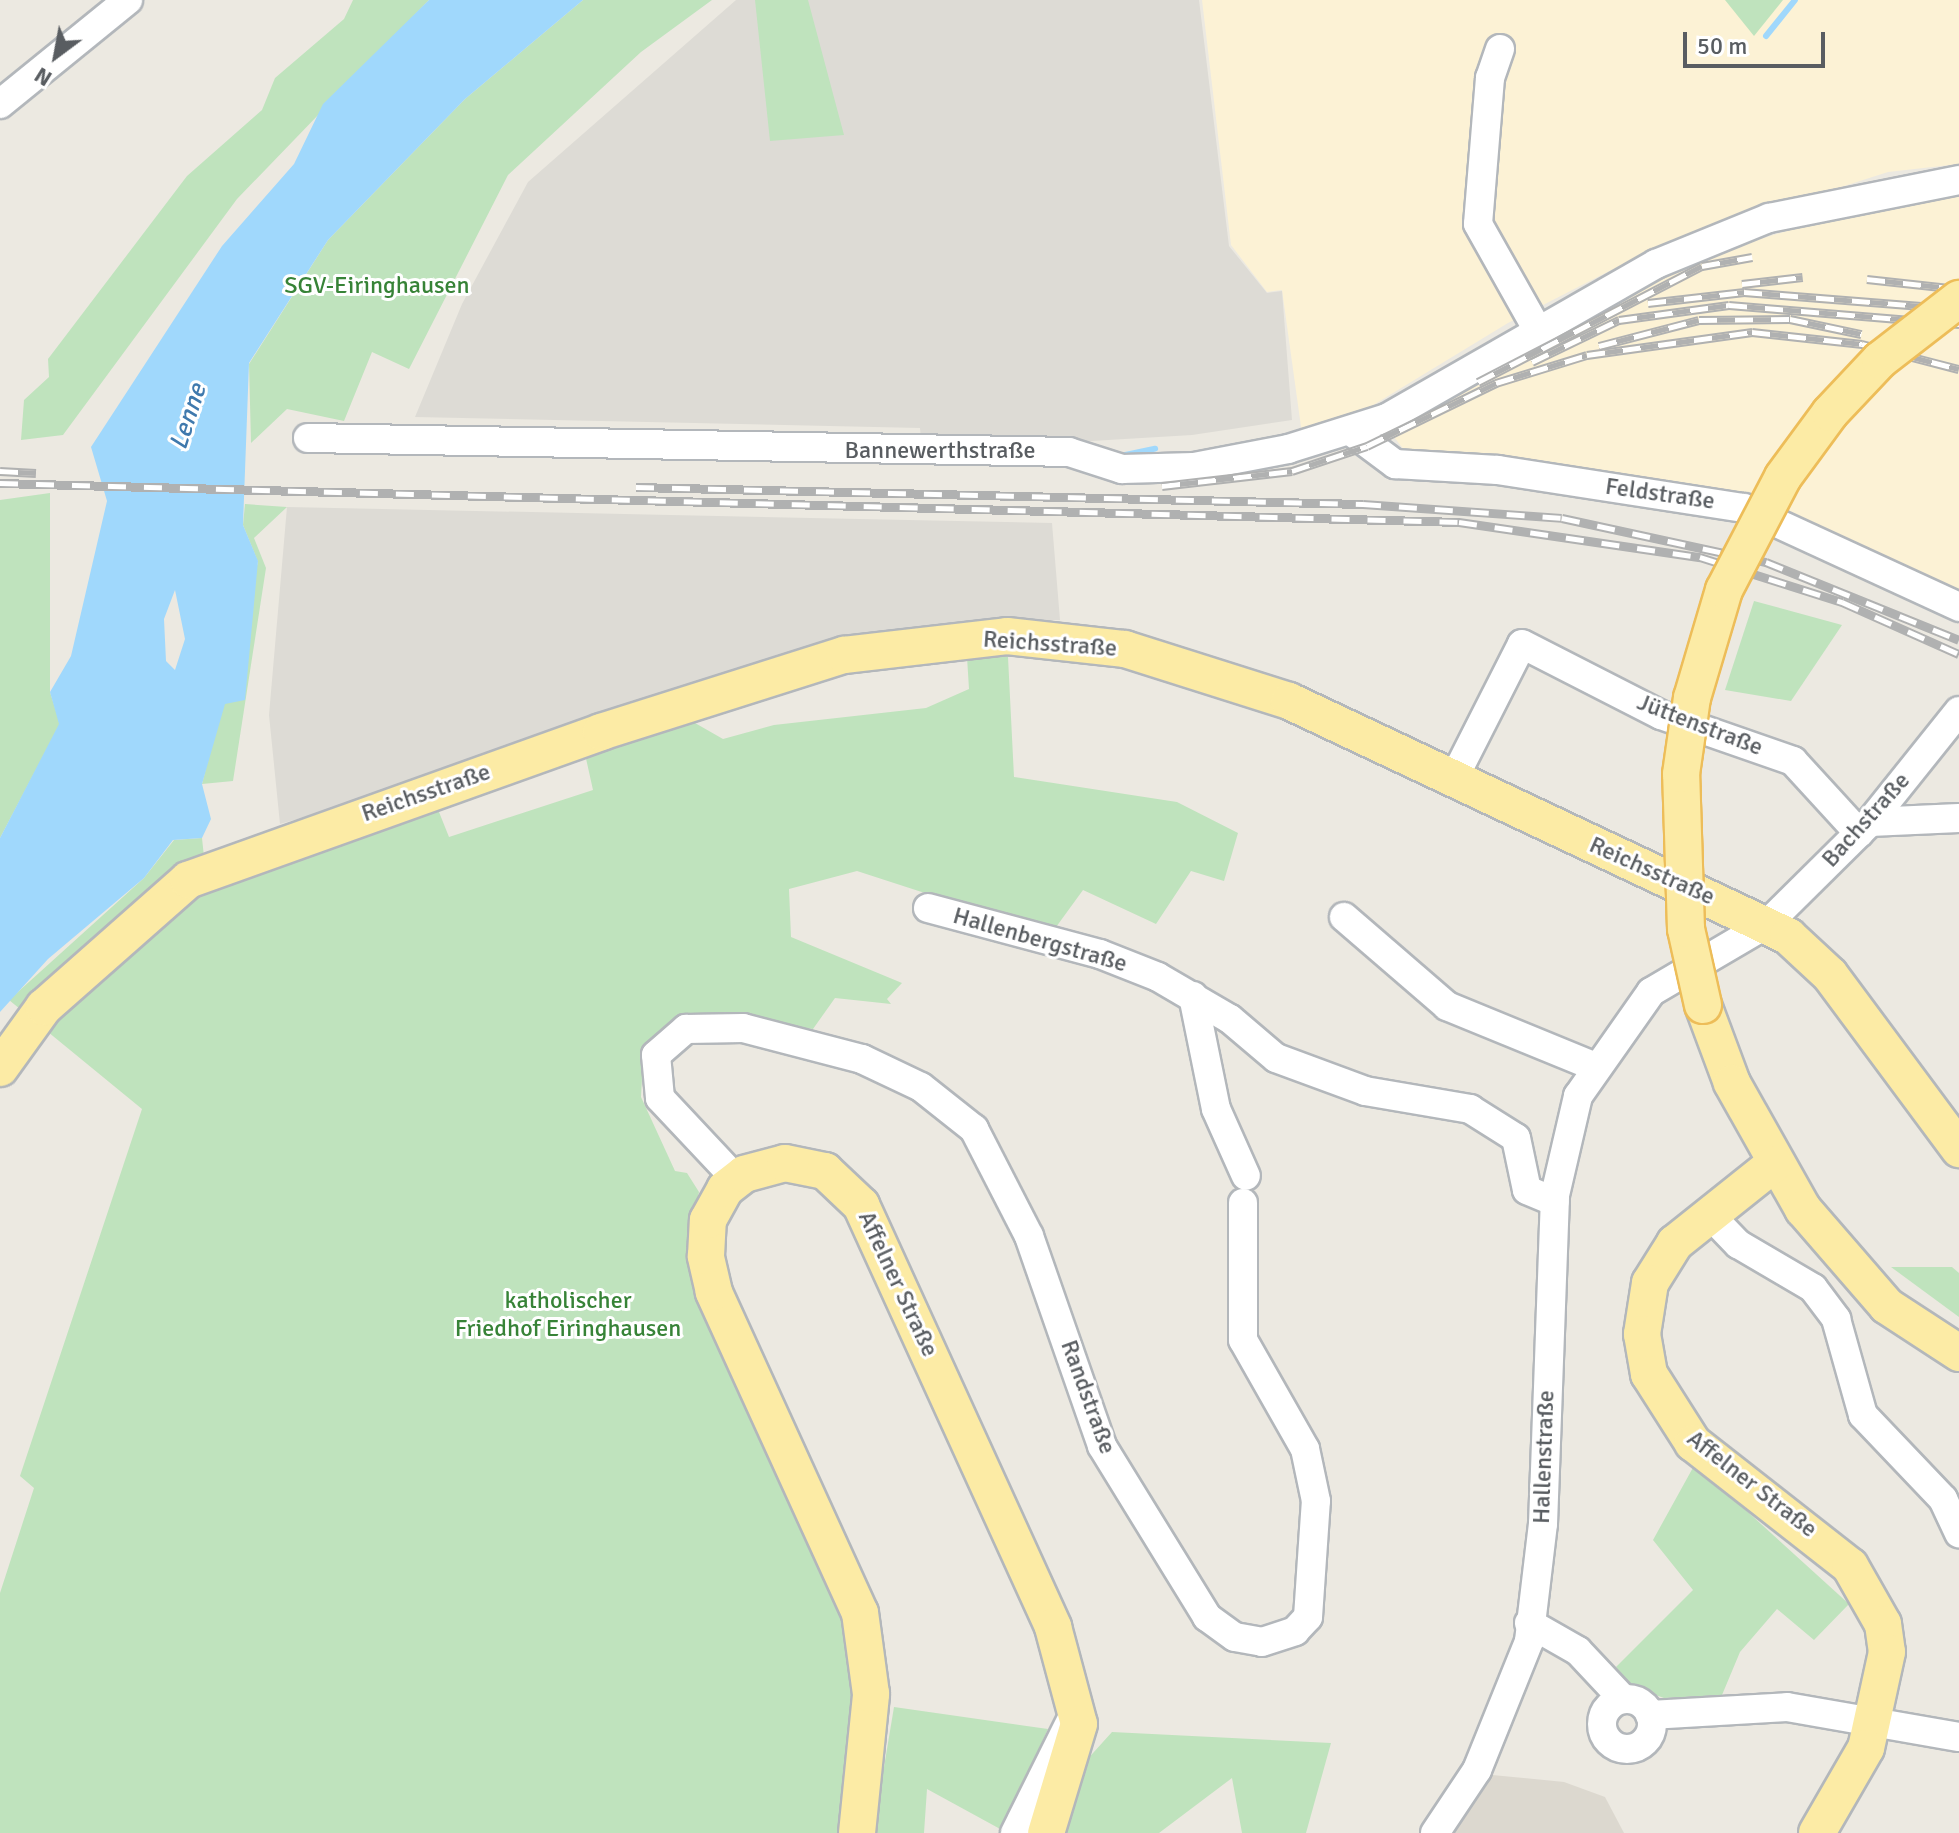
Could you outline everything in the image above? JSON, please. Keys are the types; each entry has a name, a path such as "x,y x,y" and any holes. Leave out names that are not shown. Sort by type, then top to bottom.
{"main road":[{"path":"1959,299 1880,360 1830,413 1783,477 1724,590 1692,698 1681,774 1686,929 1703,1005 1732,1083 1774,1164 1855,1274 1887,1306 1959,1353"},
{"name":"Reichsstraße","path":"0,1068 86,965 188,880 601,732 844,655 1007,636 1125,649 1289,701 1767,924 1807,948 1959,1149"},
{"name":"Affelner Straße","path":"1774,1164 1675,1243 1650,1283 1642,1319 1649,1374 1693,1443 1807,1525 1875,1601 1887,1652 1874,1721 1858,1767 1817,1833"},
{"name":"Affelner Straße","path":"736,1179 770,1165 810,1166 838,1180 861,1205 1019,1546 1078,1707 1074,1749 1046,1833"},
{"path":"736,1179 708,1220 714,1292 844,1569 869,1657 869,1745 857,1833"}],"street":[{"path":"0,104 128,0"},
{"path":"1500,49 1490,78 1475,202 1496,263 1536,327"},
{"name":"Bannewerthstraße","path":"308,438 1093,456 1122,469 1194,467 1352,432 1536,327 1656,264 1769,218 1959,180"},
{"name":"Feldstraße","path":"1352,432 1395,464 1429,464 1744,508 1959,607"},
{"name":"Jüttenstraße","path":"1454,778 1522,644 1661,715 1793,761 1864,828"},
{"name":"Bachstraße","path":"1767,924 1864,828 1959,711"},
{"path":"1864,828 1959,818"},
{"name":"Hallenbergstraße","path":"928,908 1100,954 1193,996 1276,1058 1365,1091 1470,1109 1516,1138 1527,1190 1555,1202"},
{"path":"1344,917 1447,1006 1596,1067"},
{"name":"Hallenstraße","path":"1435,1833 1484,1756 1529,1641 1543,1524 1555,1202 1570,1115 1596,1067 1651,992 1767,924"},
{"name":"Randstraße","path":"736,1179 660,1098 656,1055 686,1029 755,1030 862,1059 921,1087 974,1129 1035,1250 1102,1446 1207,1617 1235,1637 1262,1642 1295,1631 1308,1617 1316,1501 1305,1449 1243,1340 1244,1189 1216,1109 1193,996"},
{"path":"0,1076 0,1088"},
{"path":"1709,1214 1738,1244 1813,1288 1836,1319 1863,1415 1959,1520"},
{"path":"1959,1508 1959,1534"},
{"path":"1529,1623 1578,1651 1623,1699 1650,1715 1756,1705 1874,1721 1959,1737"},
{"path":"1623,1699 1603,1718 1614,1744 1639,1746 1651,1732 1650,1715"},
{"path":"1015,1833 1078,1707"}],"shaded area":[{"path":"736,0 1199,0 1229,246 1267,293 1282,291 1292,420 1192,435 922,451 920,428 415,417 462,304 528,182"},
{"path":"1202,0 1959,0 1959,164 1888,172 1660,245 1508,323 1370,407 1302,434 1282,290 1267,292 1231,245"},
{"path":"1959,193 1959,597 1737,497 1405,451 1386,427 1585,309 1708,255 1846,213"},
{"path":"287,507 1052,523 1060,620 991,620 280,824 269,715"},
{"path":"1482,1774 1564,1782 1605,1797 1624,1833 1440,1833"}],"green space":[{"path":"353,0 429,0 237,199 63,435 21,440 24,400 49,377 48,359 187,176 262,110 275,78 344,19"},
{"name":"SGV-Eiringhausen","path":"583,0 712,0 641,52 508,175 409,369 372,352 344,421 287,409 251,443 249,364 328,240 465,99"},
{"path":"755,0 808,0 844,135 770,141"},
{"path":"1725,0 1783,0 1754,36"},
{"path":"50,493 50,692 60,724 0,838 0,500"},
{"path":"245,504 287,507 254,538 266,568 233,781 202,784 258,562 243,525"},
{"path":"1754,601 1842,625 1791,701 1725,690"},
{"name":"katholischer Friedhof Eiringhausen","path":"967,657 1008,657 1014,777 1177,802 1238,833 1224,881 1191,871 1156,924 1083,890 1051,934 857,871 789,889 791,937 902,983 887,999 891,1004 835,998 813,1029 703,1014 643,1060 641,1097 675,1171 687,1173 699,1192 687,1245 697,1295 754,1423 765,1423 858,1638 849,1833 0,1833 0,1593 34,1488 20,1476 142,1109 9,1000 144,878 174,840 202,838 207,885 437,807 449,837 593,790 585,754 688,719 723,739 774,725 926,708 969,689"},
{"path":"1891,1267 1952,1267 1959,1273 1959,1317"},
{"path":"1695,1464 1849,1604 1814,1640 1777,1609 1740,1652 1722,1695 1664,1698 1630,1686 1616,1667 1693,1590 1653,1540"},
{"path":"894,1707 1048,1729 1002,1830 927,1789 924,1833 873,1833"},
{"path":"1112,1732 1331,1743 1306,1833 1242,1833 1232,1778 1159,1833 1062,1833 1084,1763"}],"water":[{"name":"Lenne","path":"429,0 583,0 465,99 328,240 249,363 243,525 258,561 245,700 225,704 202,784 211,819 202,838 173,840 144,878 48,959 0,1012 0,838 59,724 50,692 71,656 107,501 91,447 222,246 294,164 323,104","holes":["175,590 185,639 175,670 166,661 164,619"]}],"waterway":[{"path":"1766,36 1795,0"},
{"path":"1116,457 1155,449"}],"railway":[{"path":"1478,382 1702,266 1752,257"},
{"path":"1742,284 1803,277"},
{"path":"1867,279 1959,289"},
{"path":"1648,303 1744,292 1959,309"},
{"path":"1532,362 1619,320 1729,305 1959,324"},
{"path":"1599,346 1699,320 1790,319 1861,334"},
{"path":"1162,486 1292,471 1367,446 1496,383 1587,355 1752,332 1862,344 1959,369"},
{"path":"0,471 36,473"},
{"path":"0,483 1459,522 1700,557 1842,602 1959,654"},
{"path":"636,487 1363,504 1562,518 1766,562 1959,640"}]}
